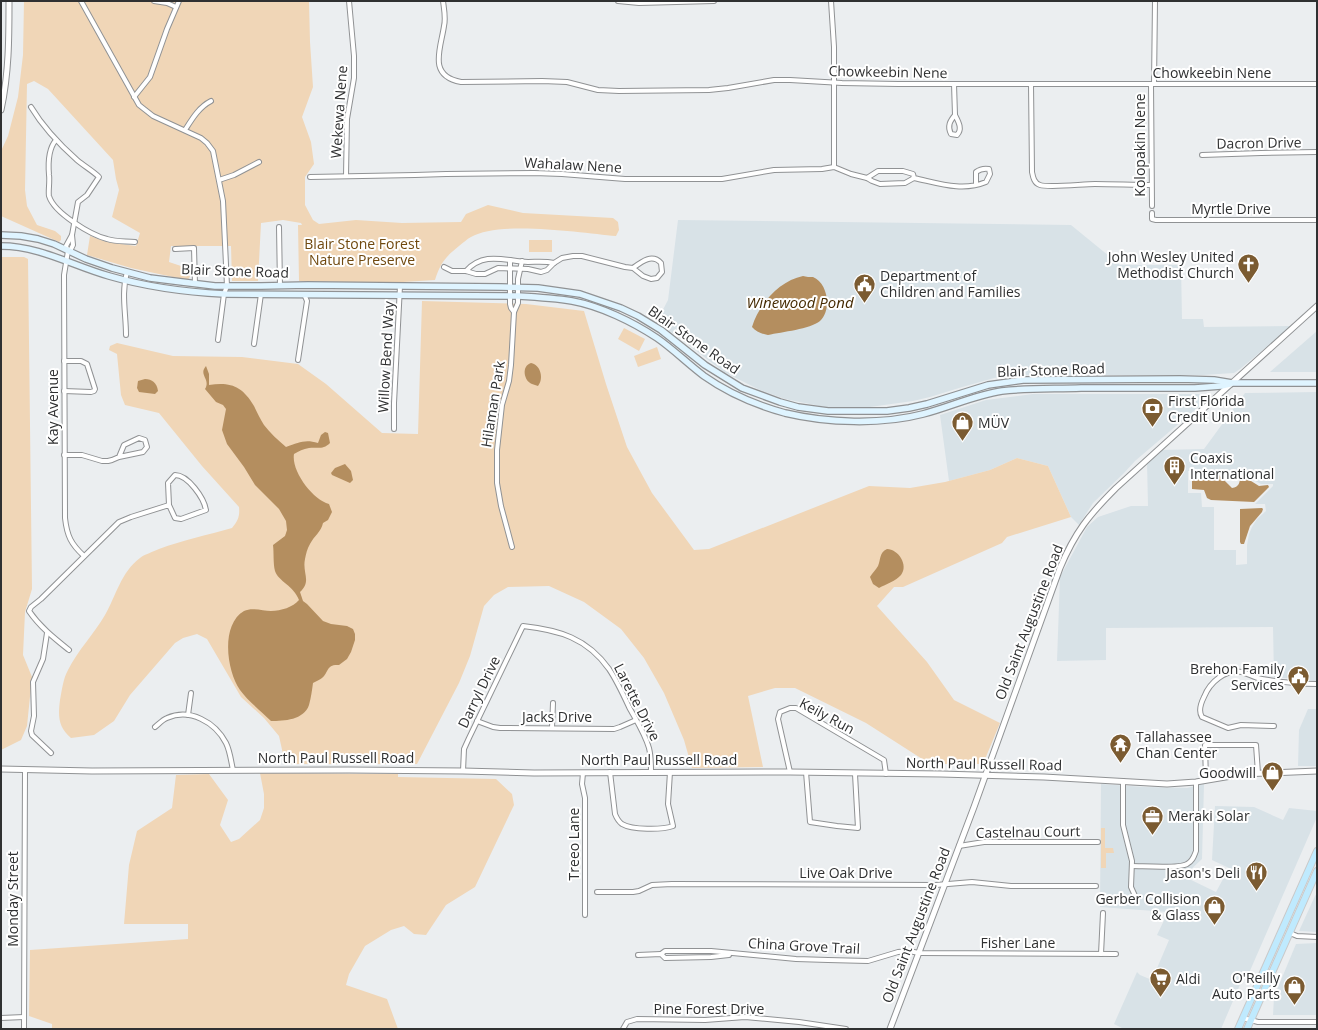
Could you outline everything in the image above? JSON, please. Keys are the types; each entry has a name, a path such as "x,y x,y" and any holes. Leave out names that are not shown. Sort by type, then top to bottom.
{"main road":[{"name":"Blair Stone Road","path":"3,234 38,239 54,244 94,262 127,272 158,279 195,284 227,286 510,287 544,289 580,294 621,308 661,330 705,365 742,388 780,402 812,409 850,412 909,408 988,385 1023,380 1214,380 1232,384"},
{"name":"Blair Stone Road","path":"1,246 30,249 125,280 180,291 224,294 518,296 546,297 574,301 607,312 639,327 656,338 703,375 738,395 760,405 785,413 811,418 857,421 889,419 922,414 989,393 1024,389 1209,388 1232,384 1317,383"},
{"path":"656,338 661,330"},
{"path":"1076,380 1076,388"},
{"path":"1140,380 1140,388"},
{"path":"1149,380 1149,388"},
{"path":"988,385 989,393"},
{"path":"738,395 742,388"},
{"path":"811,418 812,409"},
{"path":"888,410 889,419"},
{"path":"1238,1029 1317,851"},
{"path":"1310,868 1317,867"},
{"path":"1310,868 1312,871 1313,881"},
{"path":"1247,1029 1317,871"},
{"path":"1286,922 1287,929 1290,933"}],"street":[{"path":"1,110 8,62 9,1"},
{"path":"81,1 139,105 149,114 202,138 210,146 214,156 225,218 227,286 224,294 218,340"},
{"path":"154,1 176,7"},
{"path":"134,97 150,77 179,1"},
{"name":"Wekewa Nene","path":"346,176 347,119 354,78 354,56 349,1"},
{"name":"Chowkeebin Nene","path":"443,1 445,25 438,50 439,63 442,72 446,77 454,81 461,82 567,82 598,90 619,91 709,90 774,80 833,83 954,84 1317,84"},
{"path":"618,1 639,3 714,1"},
{"path":"832,1 834,47 834,167 880,184 905,183 914,178 956,187 983,183 988,179 990,174 989,169 984,168 976,172 976,184"},
{"name":"Kolopakin Nene","path":"1152,206 1152,84 1155,1"},
{"path":"954,84 955,114 960,129 960,132 954,136 949,130 950,123 955,114"},
{"path":"1031,84 1032,172 1037,183 1050,186 1096,184 1151,186"},
{"path":"185,130 191,119 203,106 211,101"},
{"path":"31,107 39,120 56,140 77,160 99,177 87,196 78,202 74,222"},
{"path":"56,140 52,145 50,152 49,169 50,196 56,208 74,222 97,236 108,240 135,242"},
{"name":"Dacron Drive","path":"1202,155 1261,152 1317,152"},
{"path":"219,180 234,176 259,162"},
{"name":"Wahalaw Nene","path":"310,177 534,173 625,179 722,178 774,170 822,170 834,167"},
{"path":"867,178 878,171 908,172 913,174 914,178"},
{"name":"Myrtle Drive","path":"1152,213 1152,219 1156,220 1317,220"},
{"name":"Kay Avenue","path":"74,222 72,235 66,246 68,251 64,275 65,518 66,527 71,541 84,556"},
{"path":"279,227 280,286"},
{"path":"175,249 194,248 195,284"},
{"path":"444,267 452,271 476,274 485,274 498,268 511,268 541,272 547,270 554,263 567,257 582,256 633,268 643,276 651,279 657,278 662,272 660,263 654,258 644,260 633,268"},
{"path":"466,272 472,265 483,259 491,258 554,263"},
{"name":"Hilaman Park","path":"510,260 510,296 511,308 514,312"},
{"name":"Hilaman Park","path":"512,547 501,506 496,468 497,442 502,406 509,381 514,312 518,304 518,279 522,261"},
{"path":"126,336 123,295 127,272"},
{"name":"Willow Bend Way","path":"394,429 400,286"},
{"path":"254,344 261,294"},
{"path":"298,360 307,301 304,294"},
{"path":"307,301 313,294"},
{"name":"Old Saint Augustine Road","path":"890,1029 945,884 1060,568 1079,530 1096,508 1116,488 1317,306"},
{"path":"64,361 81,361 87,364 95,389 91,392 64,391"},
{"path":"64,455 82,455 102,461 112,460 119,456 143,452 147,447 145,440 139,438 124,445 119,456"},
{"path":"175,475 179,475 183,477 200,494 206,510 181,519 175,518 169,504 168,483 175,475"},
{"path":"69,650 47,633 34,619 29,611 31,607 119,522 169,504"},
{"name":"Larette Drive","path":"523,626 548,629 563,633 591,649 599,657 610,670 649,748 651,754 651,772"},
{"name":"Darryl Drive","path":"463,771 464,749 523,626"},
{"path":"47,633 43,659 33,682 34,716 31,731 32,735 51,753"},
{"path":"1274,726 1240,725 1228,728 1202,717 1200,711 1201,705 1205,695 1217,679 1225,673 1234,671 1263,679 1317,684"},
{"path":"188,715 191,693"},
{"path":"552,728 553,703"},
{"name":"Keily Run","path":"790,772 778,719 780,712 790,708 796,708 884,760 886,774"},
{"path":"155,727 169,717 181,715 188,715 211,724 221,735 228,748 233,770"},
{"name":"Jacks Drive","path":"477,721 493,727 614,729 620,728 636,720"},
{"path":"1206,780 1205,745 1256,745 1258,773"},
{"name":"North Paul Russell Road","path":"1,769 92,771 463,771 527,773 806,772 985,775 1167,784 1196,782 1227,776 1258,773 1317,771"},
{"name":"Monday Street","path":"24,1029 25,770"},
{"path":"610,772 617,820 624,825 631,827 654,828 673,826 668,804 670,772"},
{"path":"806,772 810,822 858,828 855,774"},
{"name":"Treeo Lane","path":"583,773 582,784 585,798 585,915"},
{"path":"1123,781 1124,825 1132,866 1131,887 1136,898"},
{"path":"1132,866 1179,866 1187,864 1193,859 1196,851 1196,782"},
{"name":"Castelnau Court","path":"959,846 984,842 1098,842"},
{"name":"Live Oak Drive","path":"597,892 633,892 652,885 672,884 936,885 972,882 1011,886 1096,886"},
{"path":"1101,954 1103,913"},
{"path":"1290,933 1297,936 1317,937"},
{"name":"China Grove Trail","path":"638,955 661,954 665,951 711,951 796,959 868,960 898,952 909,951 919,953"},
{"name":"Fisher Lane","path":"919,953 1116,954"},
{"path":"1,1018 24,1017"},
{"name":"Pine Forest Drive","path":"623,1029 627,1022 637,1019 704,1020 745,1017 791,1021 846,1029"},
{"path":"1243,1018 1258,1022 1315,1022 1314,1029"}],"shaded area":[{"path":"678,220 1071,225 1120,265 1181,265 1182,319 1203,319 1204,327 1292,326 1234,373 1203,375 1023,375 994,378 913,401 870,407 825,407 785,399 760,390 724,372 674,334 656,323 668,300"},
{"path":"1317,331 1317,372 1270,372"},
{"path":"1317,392 1317,681 1274,677 1273,627 1106,628 1106,660 1057,661 1060,577 1087,527 1098,517 1131,506 1148,506 1147,462 1160,450 1204,449 1245,393","holes":["1188,471 1242,474 1261,484 1273,484 1273,486 1255,504 1265,504 1266,511 1257,519 1249,534 1247,545 1247,564 1236,565 1236,550 1214,550 1214,507 1202,507 1201,493 1188,493"]},
{"path":"1033,394 1208,394 1210,397 1135,461 1093,503 1079,525 1071,517 1048,466 1017,458 990,470 949,481 940,415 986,400"},
{"path":"1308,709 1317,709 1317,766 1298,766 1299,730"},
{"path":"1101,784 1187,788 1204,784 1202,859 1186,874 1185,877 1216,892 1229,868 1212,860 1215,806 1254,807 1283,820 1289,808 1317,811 1317,817 1249,973 1245,973 1221,1029 1124,1029 1114,1024 1137,972 1140,975 1152,980 1169,940 1157,935 1168,912 1100,907"},
{"path":"1317,893 1317,932 1299,931 1315,896"},
{"path":"1317,943 1317,1015 1273,1015 1274,997 1296,944"}],"green space":[{"name":"Blair Stone Forest Nature Preserve","path":"24,1 309,1 313,87 302,117 311,142 314,164 305,177 305,205 313,220 319,224 356,220 402,223 461,222 466,214 488,205 523,213 613,218 618,222 619,230 616,236 521,228 484,232 470,238 450,254 441,265 435,280 387,283 299,281 298,225 302,225 301,223 283,220 261,223 258,281 232,281 231,246 171,246 169,262 187,268 190,277 187,280 131,268 87,255 90,236 107,242 136,246 140,233 112,217 119,190 113,160 48,89 34,81 27,84 25,190 27,206 37,225 55,231 61,236 61,240 59,242 1,216 1,151 8,136 18,97 23,55"},
{"path":"529,240 552,240 552,252 529,252"},
{"path":"1,257 24,257 28,259 32,589 25,612 23,655 32,677 27,726 21,740 1,750"},
{"path":"422,301 526,304 584,311 627,447 652,493 694,550 709,549 869,486 910,488 945,482 990,470 1017,458 1048,466 1071,517 1007,537 1002,543 903,587 894,587 877,606 927,662 954,700 1000,723 983,764 930,764 866,723 795,688 775,688 748,696 763,767 692,768 684,740 664,693 644,658 621,629 584,602 549,586 508,587 494,595 484,606 470,656 459,683 417,764 283,764 283,754 279,736 264,718 241,697 207,639 197,634 183,638 175,643 130,695 114,721 94,735 71,738 61,725 59,716 60,700 65,677 76,656 105,615 123,577 128,570 142,557 159,549 232,528 239,516 239,507 202,466 159,413 125,405 121,395 117,354 109,350 110,346 117,343 173,356 242,357 298,364 326,384 382,433 418,434"},
{"path":"624,328 645,339 639,351 618,339"},
{"path":"657,347 661,359 638,367 634,356"},
{"path":"260,773 398,774 398,777 496,779 512,794 514,805 475,887 446,905 426,935 414,934 404,926 391,930 365,946 349,974 346,985 387,999 398,1029 52,1029 52,1024 29,1016 30,950 188,939 188,924 124,924 129,865 137,831 172,808 176,775 209,774 228,800 220,825 231,842 239,839 260,820 264,808 264,794"},
{"path":"1101,828 1105,828 1105,848 1113,848 1114,853 1106,853 1106,868 1101,868"}],"water":[{"name":"Winewood Pond","path":"803,276 813,277 818,280 825,291 827,297 826,310 820,321 803,328 768,335 754,329 752,327 755,318 771,295 786,283"},
{"path":"531,363 539,369 541,380 538,386 529,382 525,374 526,367"},
{"path":"206,366 209,374 209,385 230,385 245,394 250,399 266,428 286,447 305,441 318,443 321,435 325,432 328,433 330,443 327,445 323,447 305,449 294,454 296,468 304,484 316,497 329,504 332,512 328,520 323,523 321,529 308,548 304,564 306,580 304,588 300,592 303,601 323,621 331,624 347,626 353,629 355,640 347,659 339,665 330,667 322,678 313,683 309,705 303,714 293,719 271,721 240,690 235,682 229,661 228,649 231,627 236,618 244,611 254,609 271,611 279,610 290,607 299,600 294,591 279,578 274,568 273,545 285,536 287,530 286,521 279,509 255,485 227,444 222,430 226,409 223,405 216,402 205,389 207,382 203,372"},
{"path":"145,379 152,381 155,384 158,391 155,394 139,392 137,388 138,381"},
{"path":"345,464 351,471 353,480 350,483 332,475 331,473 335,468"},
{"path":"1192,475 1219,475 1232,488 1239,484 1240,476 1243,476 1259,486 1268,485 1269,487 1254,502 1211,500 1207,498 1204,490 1192,489"},
{"path":"1262,508 1262,512 1250,526 1244,544 1241,544 1240,509"},
{"path":"887,549 895,552 901,558 904,567 901,575 879,588 873,584 870,577 878,566 881,554"}],"place":[{"name":"John Wesley United Methodist Church","path":"1249,284"},
{"name":"Department of Children and Families","path":"864,304"},
{"name":"First Florida Credit Union","path":"1152,428"},
{"name":"MÜV","path":"963,442"},
{"name":"Coaxis International","path":"1175,486"},
{"name":"Brehon Family Services","path":"1299,696"},
{"name":"Tallahassee Chan Center","path":"1121,764"},
{"name":"Goodwill","path":"1272,792"},
{"name":"Meraki Solar","path":"1153,836"},
{"name":"Jason's Deli","path":"1256,892"},
{"name":"Gerber Collision & Glass","path":"1215,926"},
{"name":"Aldi","path":"1161,998"},
{"name":"O'Reilly Auto Parts","path":"1295,1006"}]}
